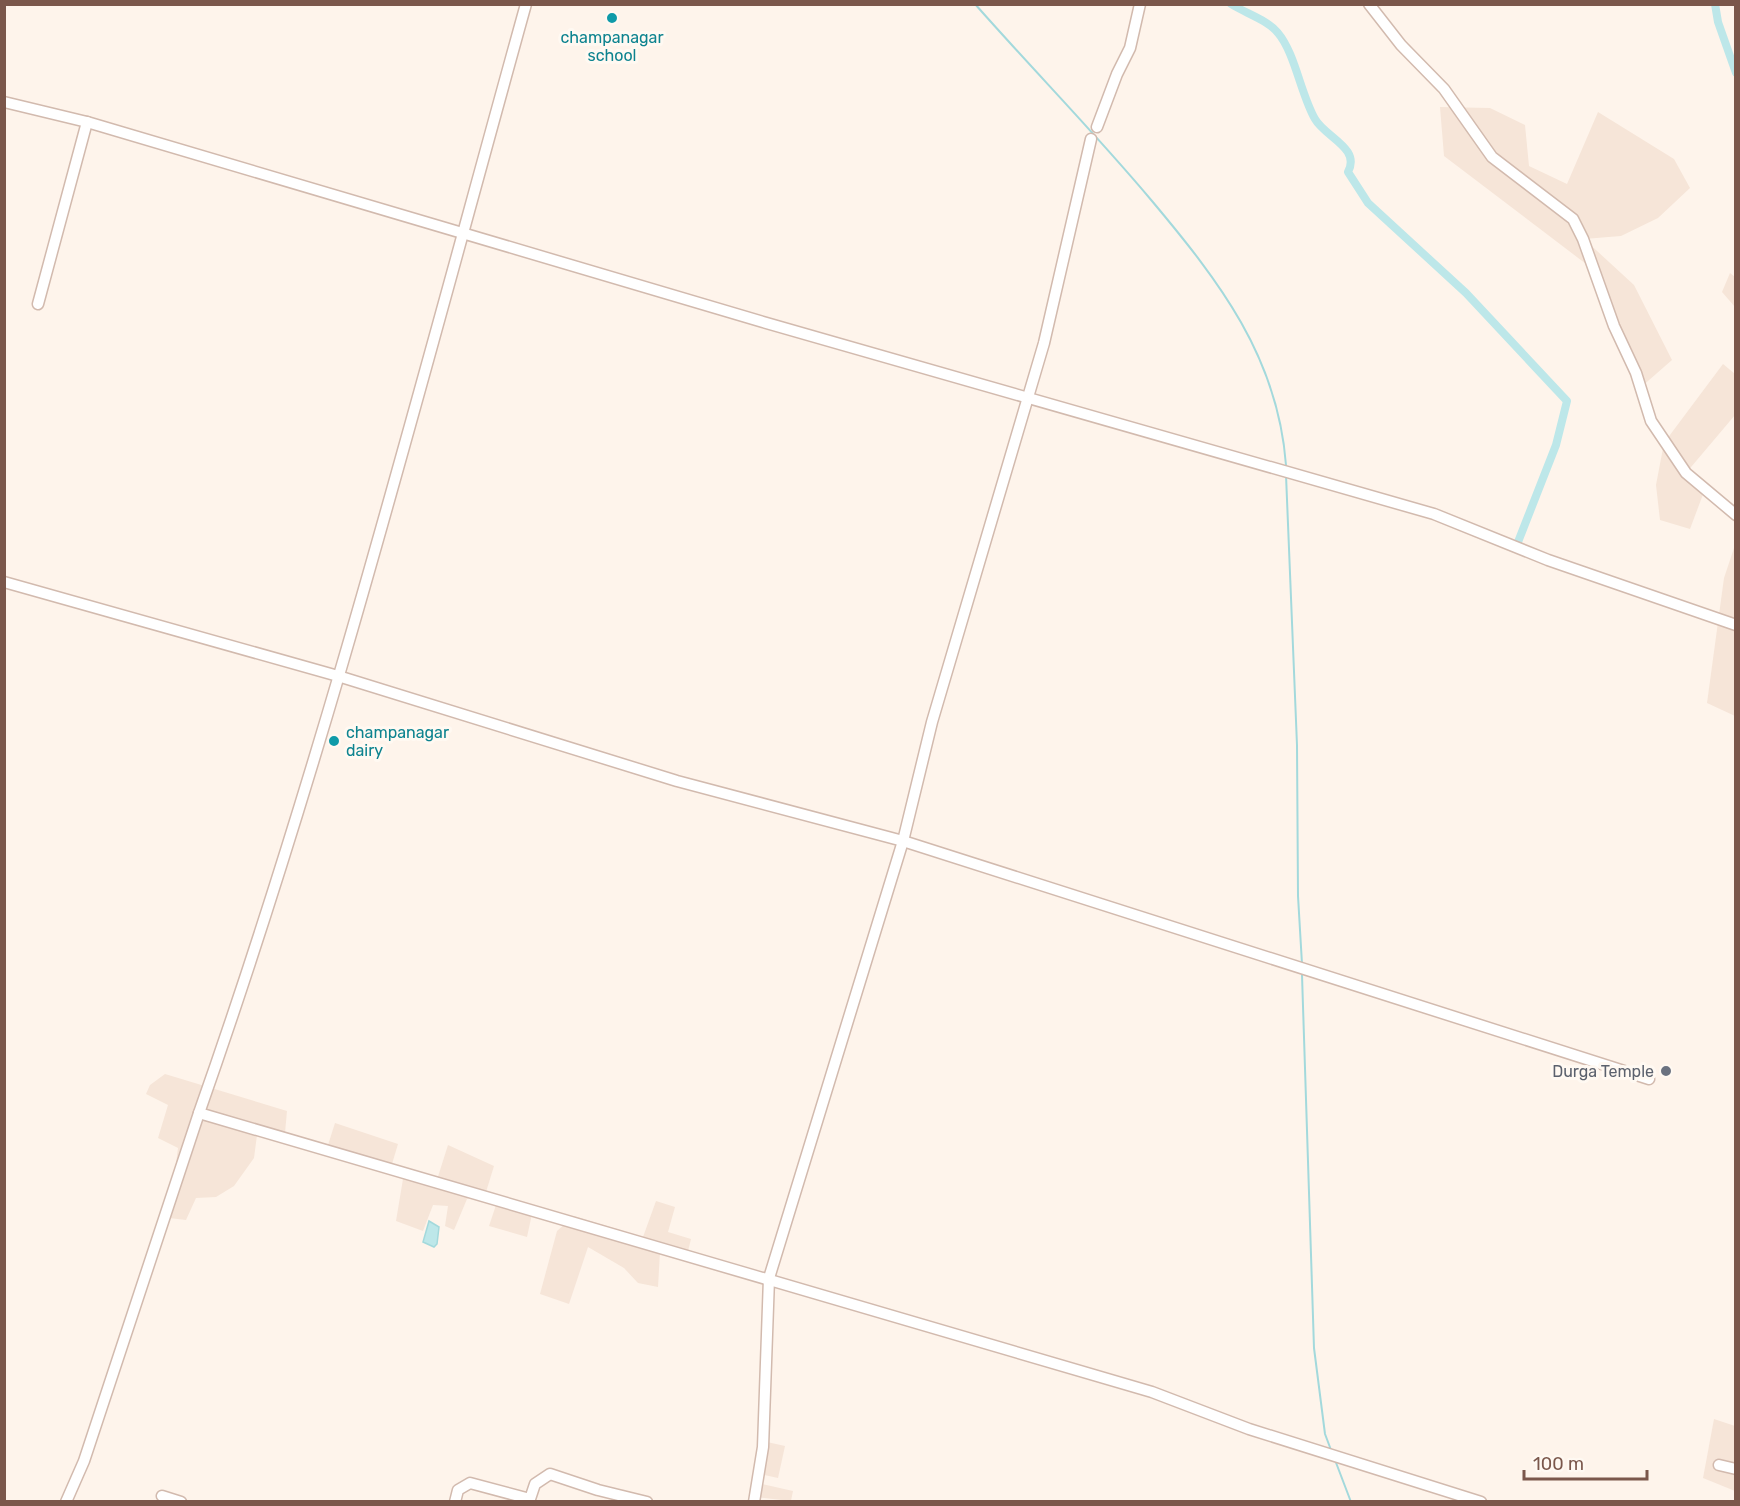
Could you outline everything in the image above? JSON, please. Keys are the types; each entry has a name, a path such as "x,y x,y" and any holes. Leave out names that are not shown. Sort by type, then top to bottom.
{"street":[{"path":"66,1502 84,1461 241,994 338,676 526,4"},
{"path":"1097,127 1117,74 1130,48 1140,4"},
{"path":"1369,4 1401,45 1444,89 1492,158 1573,219 1583,239 1614,326 1636,373 1651,422 1686,473 1736,515"},
{"path":"4,102 87,123 763,322 1434,514 1548,560 1736,625"},
{"path":"38,304 87,123"},
{"path":"754,1502 763,1447 768,1278 903,841 932,722 1026,396 1044,343 1091,139"},
{"path":"4,582 338,676 677,781 903,841 1649,1078"},
{"path":"200,1113 1152,1392 1249,1429 1481,1502"},
{"path":"1719,1465 1736,1469"},
{"path":"455,1502 458,1490 470,1483 530,1499 535,1484 550,1474 598,1490 647,1502"},
{"path":"162,1496 181,1502"}],"shaded area":[{"path":"1440,107 1490,108 1525,125 1529,166 1567,184 1598,112 1674,159 1690,188 1658,218 1621,236 1584,239 1634,285 1672,360 1640,388 1594,270 1444,156"},
{"path":"1730,273 1735,277 1735,307 1722,292"},
{"path":"1723,364 1735,374 1735,415 1686,473 1705,489 1690,529 1660,520 1656,485 1664,443"},
{"path":"1735,545 1735,716 1707,703 1724,578"},
{"path":"165,1074 287,1111 285,1133 257,1135 254,1158 234,1186 216,1197 196,1198 186,1220 169,1218 178,1148 158,1138 168,1105 146,1094 150,1085"},
{"path":"335,1123 398,1144 392,1164 328,1145"},
{"path":"448,1145 494,1166 486,1192 467,1199 454,1230 445,1226 448,1206 433,1205 423,1231 396,1221 403,1179 435,1186"},
{"path":"656,1201 675,1207 668,1232 691,1239 686,1259 660,1252 658,1287 638,1283 624,1268 588,1247 569,1304 540,1294 557,1231 574,1216 643,1237"},
{"path":"497,1202 532,1214 527,1237 489,1226"},
{"path":"1714,1419 1735,1426 1735,1491 1703,1478"},
{"path":"767,1442 785,1446 778,1478 760,1474"},
{"path":"757,1483 793,1491 791,1501 755,1497"}],"water":[{"path":"429,1221 439,1227 437,1244 434,1247 423,1242"}],"waterway":[{"path":"975,4 1131,176 1177,231 1222,291 1258,355 1271,389 1281,426 1286,465"},
{"path":"1231,4 1274,28 1284,41 1315,119 1346,149 1351,164 1348,172 1368,203 1466,293 1567,401 1556,445 1518,542"},
{"path":"1715,4 1718,22 1736,73"},
{"path":"1286,475 1297,745 1298,896 1302,964"},
{"path":"1302,975 1314,1348 1325,1434 1331,1450"},
{"path":"1335,1460 1351,1502"}],"place":[{"name":"champanagar school","path":"612,18"},
{"name":"champanagar dairy","path":"334,741"},
{"name":"Durga Temple","path":"1666,1071"}]}
